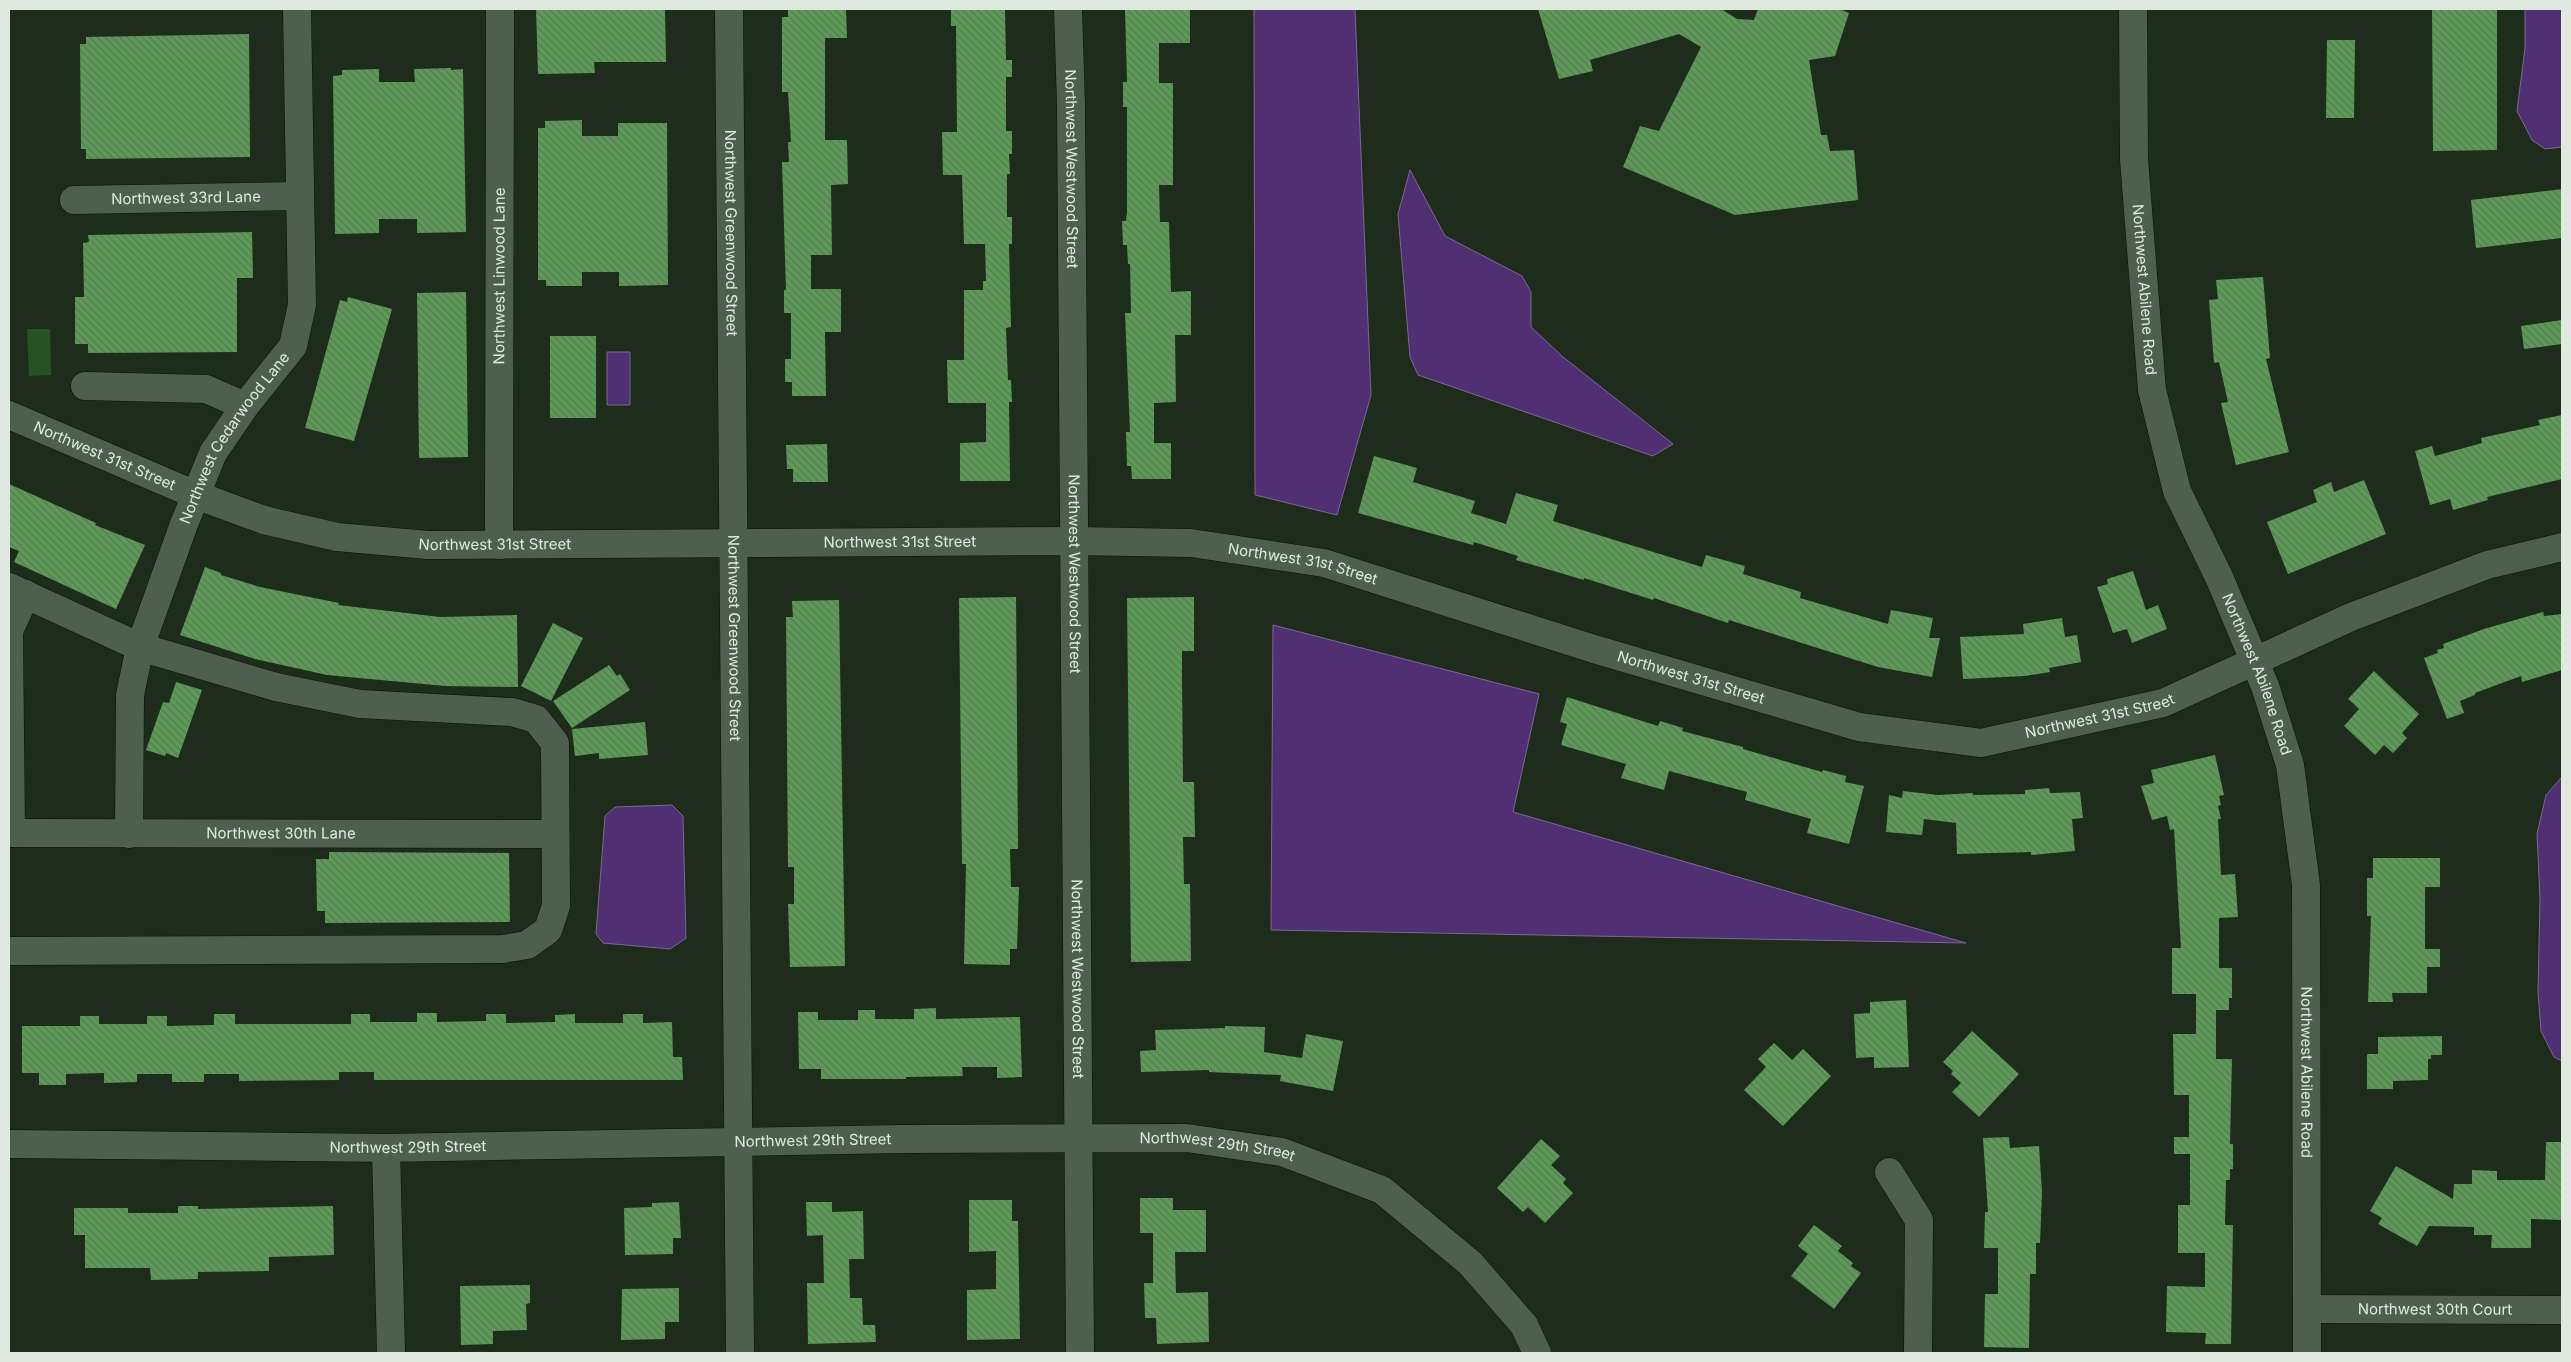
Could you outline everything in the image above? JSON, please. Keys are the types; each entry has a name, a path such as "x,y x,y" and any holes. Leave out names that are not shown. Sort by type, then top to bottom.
{"street":[{"name":"Northwest Cedarwood Lane","path":"129,834 130,696 140,647 213,453 245,406 293,346 302,305 297,9"},
{"name":"Northwest Linwood Lane","path":"499,545 500,9"},
{"name":"Northwest Greenwood Street","path":"729,9 740,1353"},
{"name":"Northwest Westwood Street","path":"1068,9 1071,105 1080,1353"},
{"name":"Northwest Abilene Road","path":"2133,9 2134,158 2152,390 2177,491 2256,660 2290,765 2306,885 2307,1353"},
{"name":"Northwest 33rd Lane","path":"74,200 300,196"},
{"path":"86,386 206,389 245,406"},
{"name":"Northwest 31st Street","path":"9,415 196,494 264,520 337,537 428,545 1073,541 1191,543 1324,563 1594,649 1859,727 1981,743 2163,703 2351,617 2487,564 2562,547"},
{"path":"9,951 503,949 527,945 548,930 556,906 555,743 536,719 512,712 360,704 276,687 140,647 18,590 9,631 10,833"},
{"name":"Northwest 30th Lane","path":"10,833 555,834"},
{"name":"Northwest 29th Street","path":"9,1144 386,1148 902,1139 1187,1138 1282,1152 1382,1190 1470,1263 1524,1325 1537,1353"},
{"path":"386,1148 391,1353"},
{"path":"1889,1172 1919,1220 1918,1353"},
{"name":"Northwest 30th Court","path":"2307,1309 2562,1310"}],"green space":[{"path":"27,329 50,329 51,375 29,376"}],"shaded area":[{"path":"1254,9 1355,9 1371,395 1337,515 1255,495"},
{"path":"2525,9 2562,9 2562,147 2545,149 2532,140 2517,111 2525,48"},
{"path":"1410,170 1445,236 1522,276 1531,292 1531,327 1563,357 1673,444 1653,456 1418,375 1410,357 1398,214"},
{"path":"607,352 630,352 630,405 607,405"},
{"path":"1273,625 1539,694 1513,812 1966,943 1271,930"},
{"path":"2562,777 2562,1061 2554,1057 2541,1031 2538,992 2540,899 2537,834 2546,795"},
{"path":"672,805 683,816 686,938 670,949 603,943 596,934 605,816 615,807"}],"building":[{"path":"536,9 665,9 666,62 594,62 595,73 538,74"},
{"path":"788,9 846,9 847,38 825,38 825,140 847,140 848,184 831,185 832,255 811,255 811,289 841,289 841,332 825,332 826,396 792,396 792,382 785,382 785,359 791,359 791,313 784,313 784,290 786,290 782,162 789,162 788,142 791,142 788,92 782,92 782,17 788,17"},
{"path":"951,9 1005,9 1006,60 1012,60 1012,77 1006,77 1006,131 1012,131 1012,154 1009,154 1010,174 1007,174 1007,217 1012,217 1012,244 1009,244 1011,327 1006,328 1008,380 1011,380 1012,402 1009,402 1010,481 960,481 960,443 986,442 986,403 948,403 947,360 964,360 964,290 983,290 983,281 986,281 985,244 964,244 962,175 943,175 942,132 957,132 956,26 951,26"},
{"path":"1125,9 1190,9 1190,43 1159,43 1159,83 1173,83 1173,185 1159,185 1160,222 1169,222 1171,292 1191,291 1191,335 1175,335 1176,402 1154,403 1154,443 1171,443 1171,479 1132,479 1131,466 1127,466 1126,432 1130,432 1125,313 1131,313 1130,264 1128,264 1127,245 1123,245 1122,221 1126,221 1127,212 1127,107 1123,107 1123,82 1127,82"},
{"path":"1538,9 1721,9 1737,19 1754,20 1758,9 1839,9 1849,13 1835,56 1809,60 1821,135 1827,135 1830,151 1854,150 1858,200 1735,215 1623,167 1640,126 1659,131 1701,47 1679,34 1590,60 1593,71 1559,79"},
{"path":"2432,9 2497,9 2497,150 2433,151"},
{"path":"249,34 250,157 86,159 86,149 81,149 80,44 86,44 86,37"},
{"path":"2327,40 2355,40 2354,118 2326,118"},
{"path":"451,68 451,70 463,69 466,232 417,233 417,219 379,219 379,233 335,234 333,76 342,75 342,70 379,69 379,82 415,82 414,69"},
{"path":"582,120 582,136 618,136 618,123 667,123 668,285 619,286 619,272 582,272 582,286 546,286 546,280 538,280 538,128 545,128 545,121"},
{"path":"2562,189 2562,238 2476,248 2471,200"},
{"path":"252,232 253,278 237,278 237,352 88,353 88,344 75,344 75,297 84,297 83,243 89,242 88,235"},
{"path":"2263,277 2270,358 2266,359 2289,452 2236,465 2221,403 2228,402 2219,362 2214,363 2209,300 2218,299 2216,280"},
{"path":"466,292 468,457 419,458 417,293"},
{"path":"348,297 392,309 354,441 305,428 340,300 347,302"},
{"path":"2562,320 2562,344 2524,349 2521,326"},
{"path":"550,336 596,336 596,418 550,418"},
{"path":"2562,415 2562,479 2487,497 2488,500 2453,510 2450,499 2430,505 2415,451 2432,446 2435,456 2482,443 2481,438 2540,425 2538,420"},
{"path":"827,444 828,482 793,482 793,469 787,469 786,445"},
{"path":"1374,456 1417,468 1413,482 1475,501 1471,513 1506,524 1516,493 1558,505 1553,521 1702,567 1706,555 1745,566 1743,574 1801,592 1800,598 1888,624 1891,610 1933,618 1929,638 1940,638 1932,677 1878,667 1729,620 1728,623 1654,598 1653,600 1584,578 1584,580 1516,560 1518,556 1474,542 1473,545 1358,513"},
{"path":"2364,480 2386,534 2288,574 2267,522 2317,502 2313,490 2331,482 2334,492"},
{"path":"9,484 96,523 95,525 145,545 116,609 14,562 19,551 9,547"},
{"path":"205,567 221,573 221,575 260,587 339,603 338,605 440,617 517,615 518,687 445,686 327,675 255,659 180,635"},
{"path":"2133,571 2146,610 2158,605 2167,629 2132,643 2127,629 2113,633 2097,587 2108,584 2107,579"},
{"path":"1016,597 1018,849 1010,849 1011,887 1019,887 1017,949 1010,949 1010,965 964,964 966,864 962,864 959,598"},
{"path":"1194,597 1194,651 1182,651 1183,782 1194,782 1195,837 1183,837 1184,884 1190,884 1191,961 1131,962 1127,598"},
{"path":"839,600 845,966 790,967 788,904 794,904 794,867 788,867 786,617 793,617 792,601"},
{"path":"2543,612 2544,616 2562,614 2562,670 2522,682 2521,676 2475,693 2475,695 2460,701 2464,713 2447,719 2424,658 2438,653 2437,650 2444,648 2443,644 2484,629"},
{"path":"2062,618 2065,637 2077,635 2081,662 2049,668 2050,672 2025,676 1963,679 1960,637 2024,634 2023,624"},
{"path":"553,623 583,638 551,701 521,686"},
{"path":"609,665 617,676 620,674 630,690 572,728 553,701"},
{"path":"2374,671 2419,714 2402,733 2407,738 2393,753 2384,745 2375,755 2344,726 2359,709 2348,699"},
{"path":"176,682 202,690 178,758 166,753 165,756 146,750 163,702 169,703"},
{"path":"1567,697 1658,726 1660,721 1683,728 1682,731 1743,747 1743,749 1822,772 1823,770 1846,776 1845,782 1864,786 1849,844 1807,833 1811,819 1745,800 1747,792 1669,771 1664,790 1621,778 1626,764 1561,745 1567,724 1560,722"},
{"path":"645,722 648,755 599,759 599,753 575,756 572,729"},
{"path":"2215,755 2224,795 2219,796 2221,805 2218,806 2221,819 2218,819 2221,875 2235,874 2238,917 2219,918 2219,968 2232,968 2232,998 2229,998 2229,1010 2216,1010 2216,1059 2232,1059 2230,1144 2233,1144 2233,1169 2230,1169 2230,1180 2226,1180 2225,1225 2233,1225 2231,1344 2205,1344 2206,1333 2166,1332 2167,1286 2205,1287 2205,1253 2178,1253 2178,1205 2190,1205 2190,1154 2174,1154 2174,1137 2189,1137 2189,1095 2174,1095 2173,1034 2196,1034 2196,994 2172,994 2172,948 2181,948 2174,829 2170,830 2167,816 2152,820 2141,786 2154,783 2151,770"},
{"path":"2049,788 2050,793 2080,792 2083,818 2072,819 2075,851 2031,855 2031,852 1957,854 1956,823 1924,819 1922,835 1886,832 1889,795 1902,798 1903,791 1938,795 1973,793 1973,795 2025,794 2025,790"},
{"path":"329,852 509,853 510,922 325,923 325,911 317,911 316,859 329,859"},
{"path":"2373,858 2440,858 2440,887 2425,887 2425,949 2440,949 2440,967 2427,967 2427,993 2392,993 2393,1002 2368,1002 2371,916 2367,916 2367,878 2373,878"},
{"path":"1906,1000 1909,1067 1874,1068 1874,1057 1856,1058 1854,1014 1870,1013 1870,1002"},
{"path":"936,1008 936,1019 1020,1017 1022,1077 997,1078 997,1067 962,1067 963,1076 906,1077 906,1079 821,1079 821,1069 799,1069 798,1012 818,1012 818,1020 858,1020 858,1010 875,1010 875,1019 914,1019 914,1009"},
{"path":"417,1013 437,1013 437,1022 486,1021 486,1014 506,1014 506,1023 555,1022 555,1015 575,1014 575,1023 623,1023 623,1014 643,1014 643,1023 672,1022 673,1057 682,1057 683,1080 374,1080 374,1072 339,1072 339,1080 239,1081 239,1074 204,1074 204,1082 172,1082 172,1074 137,1074 137,1082 104,1083 104,1073 66,1074 66,1085 39,1085 39,1073 22,1073 22,1026 80,1026 80,1016 99,1016 99,1024 147,1024 147,1016 167,1016 167,1026 214,1025 214,1014 235,1014 235,1024 351,1024 351,1014 370,1014 370,1022 417,1022"},
{"path":"1225,1026 1265,1027 1264,1052 1302,1058 1306,1034 1343,1041 1333,1091 1280,1081 1281,1075 1209,1072 1209,1070 1141,1072 1140,1051 1156,1050 1155,1030 1225,1028"},
{"path":"1972,1031 2019,1074 1979,1117 1952,1092 1961,1083 1951,1074 1953,1071 1943,1062"},
{"path":"2442,1036 2442,1055 2431,1055 2431,1059 2428,1059 2428,1080 2393,1081 2393,1089 2367,1089 2367,1054 2378,1054 2378,1037"},
{"path":"1774,1043 1792,1060 1803,1049 1831,1076 1783,1126 1744,1090 1766,1067 1758,1059"},
{"path":"2009,1137 2010,1148 2039,1146 2042,1192 2040,1243 2036,1243 2036,1274 2030,1274 2029,1348 1984,1347 1985,1294 1998,1294 1998,1248 1984,1248 1985,1212 1988,1212 1983,1138"},
{"path":"1541,1139 1560,1156 1551,1165 1566,1179 1563,1183 1573,1193 1545,1223 1528,1207 1523,1212 1497,1188"},
{"path":"2546,1142 2562,1142 2562,1220 2531,1219 2531,1248 2491,1248 2492,1235 2474,1235 2474,1227 2429,1226 2417,1246 2378,1224 2382,1218 2370,1211 2396,1166 2453,1199 2454,1184 2472,1184 2472,1170 2497,1171 2497,1180 2545,1180"},
{"path":"1140,1198 1173,1198 1173,1210 1206,1210 1206,1252 1175,1252 1176,1293 1208,1292 1209,1342 1157,1344 1156,1318 1145,1318 1144,1283 1153,1283 1153,1233 1140,1233"},
{"path":"969,1200 1012,1200 1012,1221 1018,1221 1020,1339 967,1340 967,1290 996,1289 996,1251 969,1252"},
{"path":"679,1202 681,1238 673,1238 673,1254 625,1255 624,1208 652,1207 652,1203"},
{"path":"806,1202 832,1202 832,1212 863,1211 864,1259 849,1259 850,1298 862,1298 863,1325 875,1325 876,1342 808,1344 807,1283 824,1283 823,1235 807,1236"},
{"path":"178,1206 198,1206 198,1209 333,1206 334,1255 269,1257 269,1271 198,1272 198,1279 151,1280 150,1268 85,1268 85,1235 74,1235 74,1208 128,1208 128,1213 178,1213"},
{"path":"1814,1225 1842,1246 1838,1251 1853,1263 1851,1266 1861,1273 1834,1309 1791,1276 1808,1254 1798,1246"},
{"path":"530,1285 530,1303 526,1304 527,1330 493,1331 493,1344 461,1345 460,1286"},
{"path":"679,1288 679,1322 665,1322 665,1339 621,1340 622,1289"}]}
